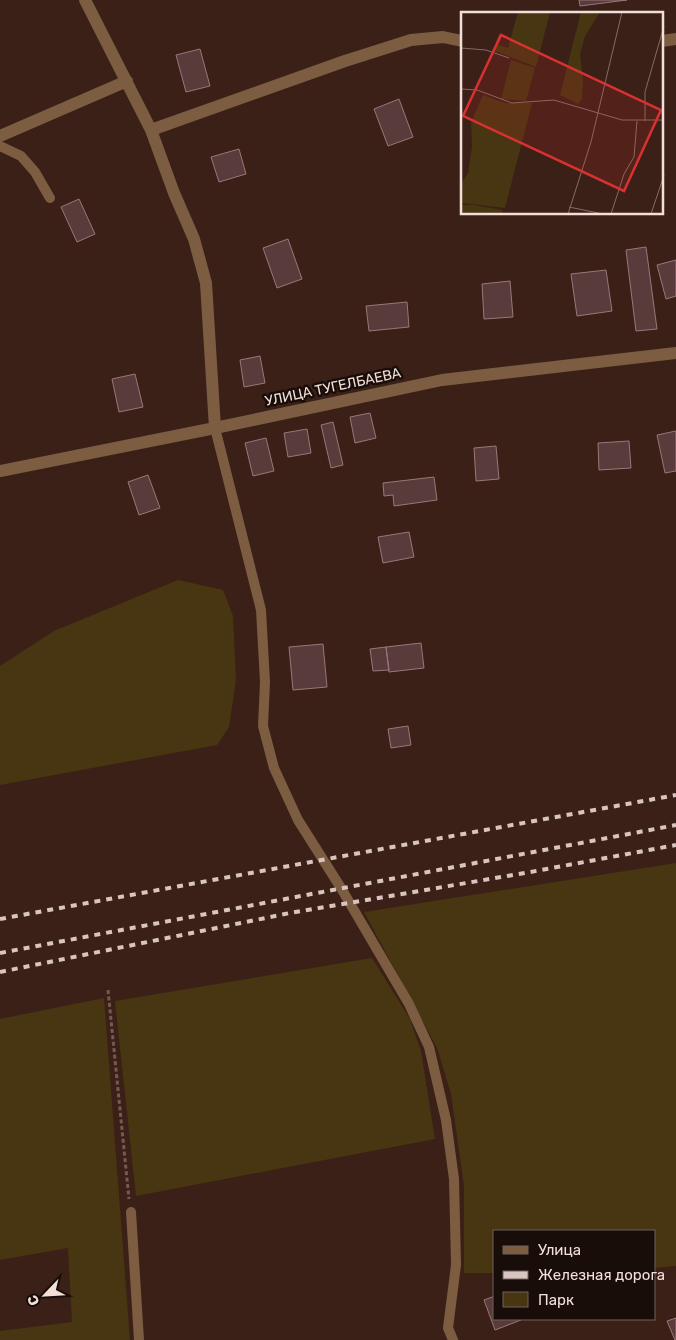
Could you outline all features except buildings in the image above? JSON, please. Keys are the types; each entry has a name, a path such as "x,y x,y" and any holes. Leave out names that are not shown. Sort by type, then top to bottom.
{"street":[{"path":"85,0 151,130 174,193 194,239 206,283 215,428"},
{"path":"151,130 345,61 411,40 443,37 461,41"},
{"path":"0,136 127,81"},
{"name":"УЛИЦА ТУГЕЛБАЕВА","path":"0,471 442,380 676,353"}],"lane":[{"path":"0,146 21,156 36,172 50,198"},
{"path":"215,428 261,610 265,682 263,726 274,768 298,820 341,888 409,1004 429,1047 446,1120 454,1179 456,1265 448,1328 453,1340"},
{"path":"130,1212 139,1340"}],"path":[{"path":"108,990 130,1212"}],"green space":[{"path":"178,580 223,590 233,616 236,680 229,727 217,745 0,785 0,666 54,631"},
{"path":"676,863 676,1266 656,1268 656,1230 493,1230 493,1273 464,1273 464,1186 451,1094 437,1048 364,912"},
{"path":"372,958 410,1019 421,1051 435,1139 136,1196 115,1001"},
{"path":"104,998 130,1340 0,1340 0,1331 72,1322 68,1248 0,1260 0,1019"}],"railway":[{"path":"0,919 676,795"},
{"path":"0,953 676,825"},
{"path":"0,972 290,913 676,845"}]}
